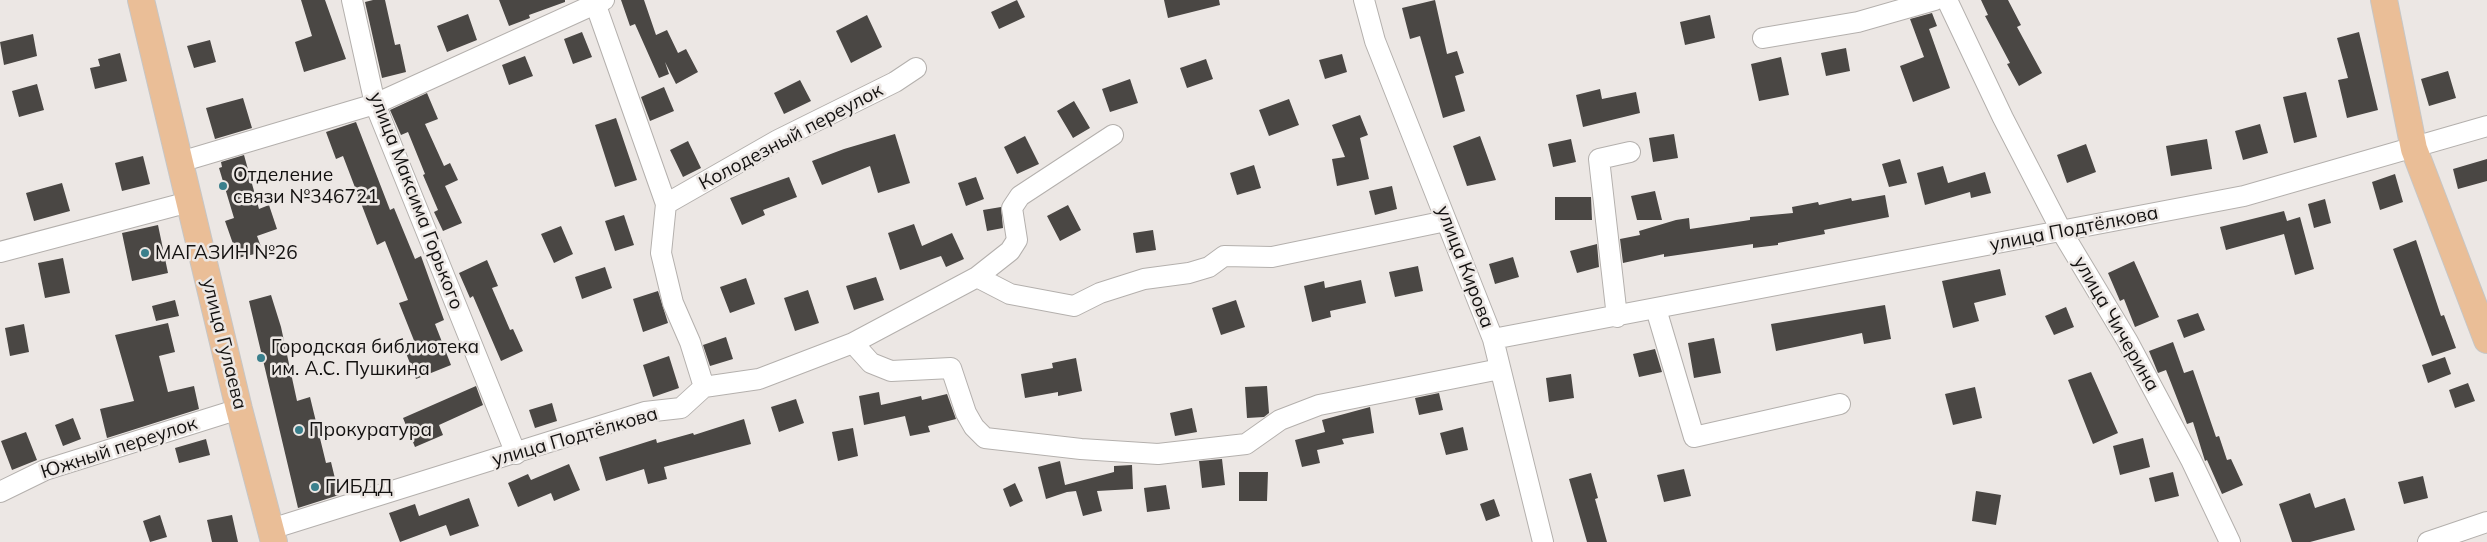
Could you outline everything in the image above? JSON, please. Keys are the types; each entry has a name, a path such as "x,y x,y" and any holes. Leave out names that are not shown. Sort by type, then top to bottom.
{"main road":[{"name":"улица Гулаева","path":"141,0 239,409 272,535"},
{"path":"2384,0 2414,148 2487,340"}],"street":[{"name":"улица Максима Горького","path":"352,0 375,104 516,454"},
{"name":"улица Кирова","path":"1364,0 1375,41 1493,339 1543,542"},
{"path":"1763,38 1858,22 1935,0"},
{"name":"улица Чичерина","path":"1947,0 2003,118 2062,232 2128,342 2191,460 2230,542"},
{"path":"180,162 375,104 598,1 666,204 661,253 673,303 690,342 704,387 759,379 853,343 977,277 1010,251 1017,240 1012,208 1020,196 1113,134"},
{"name":"Колодезный переулок","path":"666,204 778,140 895,82 916,68"},
{"name":"улица Подтёлкова","path":"1493,339 1617,317 2244,196 2487,126"},
{"path":"1617,317 1599,159 1630,152"},
{"path":"0,252 189,202"},
{"path":"977,277 1010,294 1074,306 1100,293 1144,278 1189,274 1209,267 1216,260 1224,256 1272,257 1446,221"},
{"path":"1656,309 1694,438 1840,404"},
{"path":"853,343 870,363 891,372 950,368 966,412 974,427 985,438 1081,449 1158,454 1246,444 1280,420 1319,405 1500,369"},
{"name":"улица Подтёлкова","path":"272,535 645,412 681,408 704,387"},
{"name":"Южный переулок","path":"0,492 45,470 239,409"},
{"path":"2428,542 2487,522"}],"building":[{"path":"301,0 325,0 346,59 304,72 295,42 312,36"},
{"path":"385,0 395,45 400,44 406,72 382,78 365,2"},
{"path":"499,0 565,0 565,2 529,15 530,18 509,26"},
{"path":"621,0 644,0 656,35 667,30 678,53 686,49 698,72 676,84 665,62 669,74 659,78 635,24 630,26"},
{"path":"1017,0 1025,17 999,29 991,12"},
{"path":"1164,0 1219,0 1220,5 1168,18"},
{"path":"1435,0 1447,54 1457,51 1464,73 1455,76 1465,111 1443,118 1420,36 1410,39 1402,8"},
{"path":"1981,0 2008,0 2021,25 2017,27 2042,73 2019,86 2007,64 2010,63 1985,16 1988,15"},
{"path":"1932,13 1937,26 1929,29 1950,88 1913,102 1900,66 1924,57 1910,19"},
{"path":"468,14 477,40 447,52 437,26"},
{"path":"867,15 882,47 851,63 836,31"},
{"path":"1710,15 1715,38 1685,45 1680,22"},
{"path":"582,32 592,57 573,64 564,39"},
{"path":"2359,32 2378,110 2347,118 2338,80 2348,78 2337,38"},
{"path":"33,34 37,56 4,65 0,42"},
{"path":"210,40 216,62 194,68 187,46"},
{"path":"1846,48 1850,71 1826,76 1821,53"},
{"path":"120,53 127,81 95,89 90,68 100,66 98,59"},
{"path":"1342,54 1347,72 1325,79 1319,60"},
{"path":"525,56 533,76 509,85 502,65"},
{"path":"1781,57 1789,95 1759,101 1751,64"},
{"path":"1206,59 1213,79 1187,88 1180,68"},
{"path":"2448,71 2456,98 2429,106 2421,79"},
{"path":"1130,79 1138,103 1110,112 1102,89"},
{"path":"800,80 811,101 784,114 774,93"},
{"path":"37,84 44,110 19,117 12,91"},
{"path":"664,87 674,111 650,121 641,97"},
{"path":"1600,89 1602,99 1636,92 1640,113 1583,127 1576,95"},
{"path":"2306,92 2317,137 2294,143 2283,97"},
{"path":"427,93 438,119 425,124 444,166 450,163 458,180 445,186 462,223 443,231 434,212 438,210 408,132 401,135 390,110"},
{"path":"243,98 252,128 215,139 206,108"},
{"path":"1289,99 1299,125 1269,136 1259,110"},
{"path":"1074,101 1090,128 1073,138 1057,111"},
{"path":"1360,115 1368,135 1360,138 1369,179 1337,186 1332,159 1345,157 1332,125"},
{"path":"616,118 637,180 615,187 595,125"},
{"path":"356,122 390,210 394,208 415,259 421,256 444,320 435,324 451,365 416,379 406,353 417,348 399,303 408,300 385,241 377,245 343,156 336,159 326,132"},
{"path":"2260,124 2268,153 2243,160 2235,131"},
{"path":"895,134 910,183 878,193 870,166 822,185 812,161 844,149"},
{"path":"1674,134 1678,158 1653,162 1649,138"},
{"path":"1025,136 1039,164 1017,174 1004,147"},
{"path":"1480,136 1496,180 1467,186 1453,146"},
{"path":"1571,139 1576,162 1553,167 1548,144"},
{"path":"2207,139 2212,169 2171,176 2166,146"},
{"path":"688,141 701,168 683,177 670,150"},
{"path":"2086,144 2096,172 2067,183 2057,155"},
{"path":"244,155 259,209 269,205 277,229 257,236 263,252 238,258 225,221 234,218 219,168 222,167 221,162"},
{"path":"143,156 150,184 122,191 115,163"},
{"path":"1900,159 1907,183 1889,187 1882,164"},
{"path":"2487,159 2487,181 2458,189 2453,169"},
{"path":"1254,165 1261,188 1237,195 1230,173"},
{"path":"1943,166 1948,183 1985,172 1991,193 1971,198 1970,192 1925,205 1917,173"},
{"path":"2395,174 2403,202 2380,210 2372,182"},
{"path":"789,177 797,197 763,210 765,215 742,225 730,198"},
{"path":"976,177 984,199 966,206 958,183"},
{"path":"62,183 70,211 34,221 26,193"},
{"path":"1392,186 1397,209 1375,215 1369,191"},
{"path":"1655,191 1662,220 1637,220 1631,196"},
{"path":"1885,195 1889,217 1824,230 1825,234 1778,243 1778,245 1753,248 1753,244 1664,257 1664,254 1623,263 1620,239 1640,235 1639,231 1676,220 1689,218 1690,229 1750,220 1750,217 1793,213 1792,207 1818,202 1819,205 1851,198 1852,201"},
{"path":"1555,197 1591,197 1592,220 1555,220"},
{"path":"2325,199 2331,223 2314,228 2308,204"},
{"path":"1068,205 1081,230 1060,241 1047,216"},
{"path":"1001,207 1003,228 987,231 983,210"},
{"path":"2284,211 2287,221 2300,217 2314,269 2295,275 2284,234 2226,250 2220,227"},
{"path":"624,215 634,245 615,251 605,221"},
{"path":"914,224 922,246 952,233 964,259 946,267 941,256 900,270 888,233"},
{"name":"МАГАЗИН №26","path":"158,225 168,273 132,281 122,233"},
{"path":"561,226 573,254 554,263 541,234"},
{"path":"1153,230 1156,250 1136,253 1133,233"},
{"path":"2416,240 2441,316 2444,315 2456,348 2432,356 2393,249"},
{"path":"1597,244 1599,267 1577,273 1570,251"},
{"path":"1513,257 1519,277 1495,284 1489,264"},
{"path":"63,258 70,293 45,298 38,263"},
{"path":"487,260 498,286 492,288 510,330 513,329 523,351 501,361 473,296 470,298 459,273"},
{"path":"2134,261 2159,317 2135,327 2124,299 2120,301 2108,273"},
{"path":"1418,266 1423,291 1395,297 1389,272"},
{"path":"605,267 612,288 582,299 575,277"},
{"path":"2000,269 2006,295 1974,303 1979,321 1953,328 1942,281"},
{"path":"876,277 884,300 854,310 846,286"},
{"path":"746,278 755,304 730,313 720,287"},
{"path":"1361,280 1366,303 1330,311 1331,317 1312,322 1304,286 1324,281 1325,288"},
{"path":"808,290 819,323 795,331 784,298"},
{"path":"658,291 668,323 643,332 633,299"},
{"path":"271,295 281,327 297,401 310,397 326,463 331,462 339,495 298,508 249,301"},
{"path":"175,300 179,316 156,321 152,306"},
{"path":"1236,300 1245,327 1221,335 1212,308"},
{"path":"1885,305 1891,339 1864,344 1862,333 1776,351 1771,324"},
{"path":"2066,307 2074,327 2054,335 2045,316"},
{"path":"2198,313 2205,330 2184,338 2177,320"},
{"path":"168,323 175,352 159,356 168,392 194,386 199,409 107,438 100,409 134,401 115,335"},
{"path":"24,324 29,352 10,356 5,328"},
{"path":"726,337 733,359 710,366 703,345"},
{"path":"1714,338 1721,373 1694,378 1688,343"},
{"path":"2173,342 2184,373 2193,370 2216,437 2219,436 2227,460 2231,459 2243,485 2222,494 2207,460 2205,461 2193,422 2187,424 2166,370 2158,373 2149,351"},
{"path":"1655,349 1662,372 1639,377 1633,354"},
{"path":"669,356 679,388 653,397 643,365"},
{"path":"2445,357 2451,374 2428,383 2422,365"},
{"path":"1076,358 1082,391 1058,396 1058,392 1025,398 1021,374 1053,368 1052,363"},
{"path":"2091,372 2118,433 2093,444 2068,380"},
{"path":"1571,374 1574,398 1549,402 1546,378"},
{"path":"2468,383 2475,401 2455,408 2449,390"},
{"path":"476,386 483,405 439,425 443,435 415,447 403,418"},
{"path":"1267,386 1269,413 1264,417 1247,418 1245,387"},
{"path":"1975,387 1982,418 1953,425 1945,394"},
{"path":"879,392 881,405 921,396 922,400 947,394 956,419 928,426 930,432 910,436 905,416 864,425 859,396"},
{"path":"1439,393 1443,410 1419,415 1415,398"},
{"path":"796,399 804,423 779,432 771,407"},
{"path":"552,403 557,421 535,428 529,410"},
{"path":"1370,407 1374,433 1342,439 1344,444 1317,450 1320,463 1302,467 1295,440 1325,432 1322,420"},
{"path":"1192,408 1197,432 1175,436 1170,413"},
{"path":"73,418 81,439 63,446 55,425"},
{"path":"744,419 751,444 664,467 667,479 648,484 644,469 606,481 599,457 656,439 657,443 693,433 694,435"},
{"path":"1463,427 1468,450 1446,455 1440,433"},
{"path":"853,428 858,456 838,461 832,432"},
{"path":"26,432 37,460 12,470 1,441"},
{"path":"2143,438 2150,467 2120,475 2113,446"},
{"path":"206,439 210,455 179,463 175,448"},
{"path":"1222,459 1225,485 1202,488 1199,461"},
{"path":"1060,461 1065,485 1114,472 1114,466 1132,465 1133,489 1097,491 1102,511 1083,516 1076,491 1046,499 1038,467"},
{"path":"569,464 580,490 554,501 551,493 518,507 508,483 528,474 531,480"},
{"path":"1684,469 1691,496 1664,502 1657,475"},
{"path":"1239,472 1268,472 1267,501 1239,501"},
{"path":"2173,472 2179,496 2155,502 2149,478"},
{"path":"1591,473 1598,498 1595,499 1607,542 1587,542 1569,479"},
{"path":"2423,476 2428,498 2404,504 2398,482"},
{"path":"1015,483 1023,501 1010,507 1003,489"},
{"path":"1166,485 1170,509 1147,512 1144,488"},
{"path":"1976,491 2001,495 1996,525 1972,521"},
{"path":"2310,493 2315,508 2345,498 2355,530 2310,542 2292,542 2279,504"},
{"path":"469,498 479,526 450,536 446,525 400,542 389,513 415,504 419,516"},
{"path":"1494,499 1500,516 1486,521 1480,504"},
{"path":"160,515 167,537 150,542 143,521"},
{"path":"232,515 238,542 212,542 207,520"}],"place":[{"name":"Отделение связи №346721","path":"223,186"},
{"name":"МАГАЗИН №26","path":"145,253"},
{"name":"Городская библиотека им. А.С. Пушкина","path":"261,358"},
{"name":"Прокуратура","path":"299,430"},
{"name":"ГИБДД","path":"315,487"}]}
